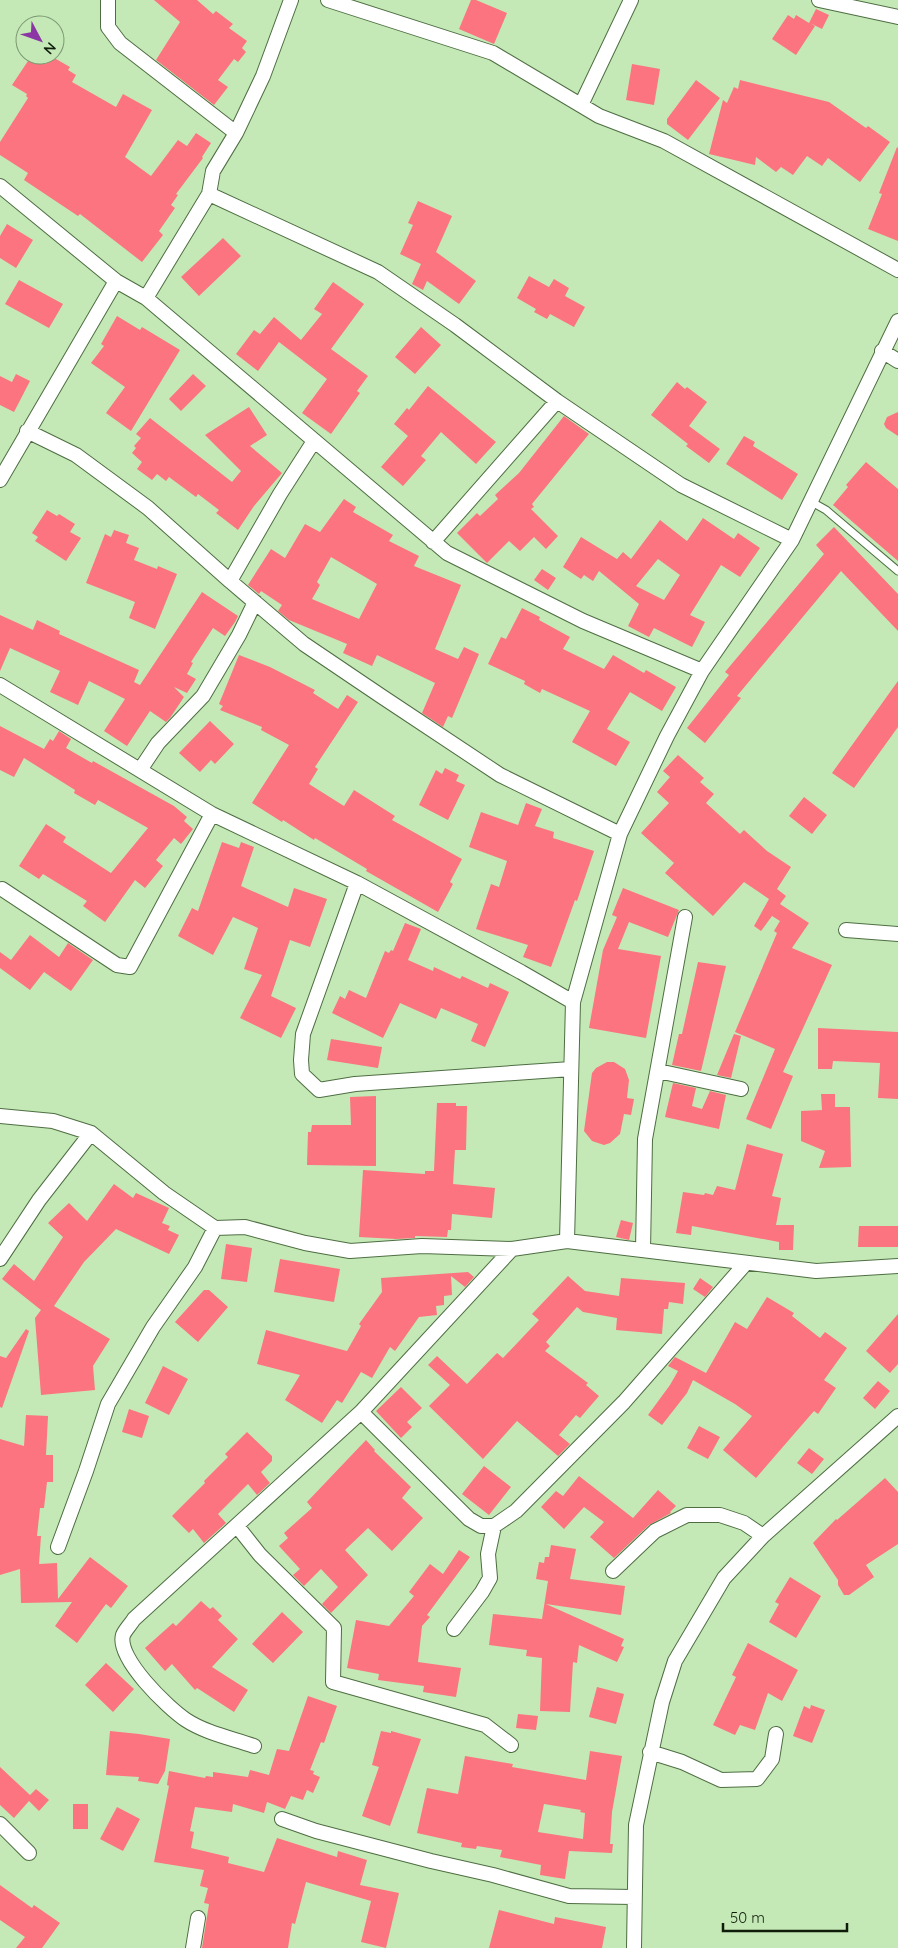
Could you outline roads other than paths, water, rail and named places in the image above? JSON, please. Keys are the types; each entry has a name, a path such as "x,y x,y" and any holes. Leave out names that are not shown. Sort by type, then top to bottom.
{"street":[{"path":"108,0 108,27 120,43 236,133"},
{"path":"146,298 209,194 213,171 236,133 263,76 291,0"},
{"path":"328,0 493,53 599,116 664,141 898,270"},
{"path":"580,105 631,0"},
{"path":"819,0 898,18"},
{"path":"0,186 116,281 146,298 447,554 583,621 702,671"},
{"path":"209,194 378,272 455,325 558,401 681,485 792,540"},
{"path":"0,480 116,281"},
{"path":"567,1241 573,1002 620,834 667,736 702,671 792,540 898,321"},
{"path":"882,351 898,361"},
{"path":"433,542 558,401"},
{"path":"28,431 76,455 148,508 304,644 500,775 620,834"},
{"path":"230,581 280,494 314,441"},
{"path":"140,770 158,743 203,696 239,635 255,602"},
{"path":"0,684 212,814 357,883 522,972 573,1002"},
{"path":"2,889 117,965 130,967 212,814"},
{"path":"357,883 303,1034 302,1074 319,1090 365,1084 571,1069"},
{"path":"643,1250 646,1139 686,917"},
{"path":"846,930 898,934"},
{"path":"658,1071 740,1089"},
{"path":"0,1116 53,1121 91,1133 164,1193 215,1228 245,1227 305,1243 350,1251 422,1246 512,1249 567,1241 816,1271 898,1266"},
{"path":"0,1259 39,1200 91,1133"},
{"path":"58,1547 108,1404 152,1328 195,1266 215,1228"},
{"path":"254,1746 205,1730 184,1719 148,1686 124,1650 123,1636 134,1619 361,1412 512,1249"},
{"path":"361,1412 469,1519 481,1526 494,1526 516,1511 624,1402 746,1263"},
{"path":"634,1948 636,1825 650,1752 662,1702 675,1661 724,1578 764,1536 898,1416"},
{"path":"613,1571 655,1531 687,1515 720,1515 744,1523 764,1536"},
{"path":"237,1526 260,1555 334,1628 333,1682 485,1725 512,1745"},
{"path":"454,1629 482,1592 490,1578 488,1554 494,1526"},
{"path":"650,1752 682,1762 721,1780 757,1779 772,1759 776,1734"},
{"path":"282,1819 316,1831 431,1861 494,1875 569,1896 634,1897"},
{"path":"0,1824 29,1853"},
{"path":"193,1948 198,1918"}],"lane":[{"path":"810,501 826,510 898,571"}]}
